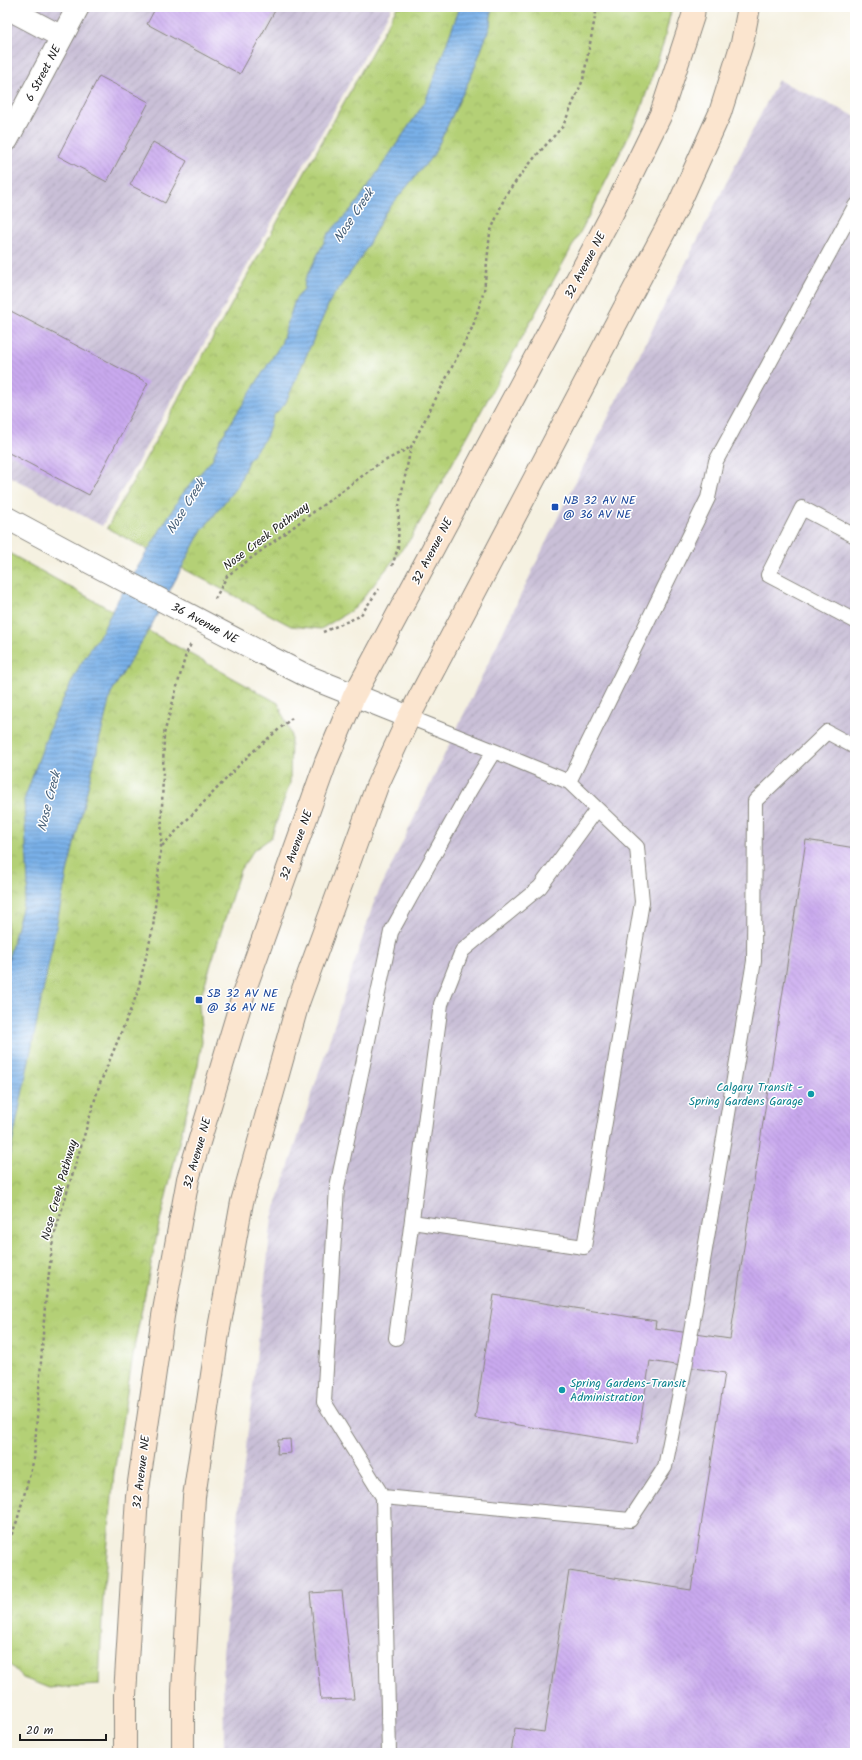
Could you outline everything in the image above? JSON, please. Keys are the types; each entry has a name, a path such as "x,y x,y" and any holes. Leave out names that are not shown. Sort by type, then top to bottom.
{"main road":[{"name":"32 Avenue NE","path":"125,1753 125,1695 137,1496 163,1316 188,1179 245,989 326,762 354,696 613,212 661,114 693,16 694,7"},
{"path":"183,1753 183,1691 194,1497 218,1334 242,1202 298,1003 377,786 409,717 679,204 720,113 742,43 749,7"}],"street":[{"name":"6 Street NE","path":"7,140 78,7"},
{"path":"7,8 62,37"},
{"name":"36 Avenue NE","path":"7,518 309,677 409,717"}],"lane":[{"path":"569,782 708,498 716,461 855,206"},
{"path":"855,536 802,508 768,575 855,621"},
{"path":"409,717 569,782 637,848 642,902 584,1247 412,1222"},
{"path":"383,1497 630,1520 665,1467 685,1366 754,961 755,801 827,732 855,747"},
{"path":"389,1753 383,1497 324,1402 338,1187 391,932 470,790 494,751"},
{"path":"396,1338 441,1004 462,952 540,887 597,809"}],"path":[{"path":"391,569 398,548 399,506 411,447 474,326 484,291 490,233 506,194 563,126 584,80 597,7"},
{"name":"Nose Creek Pathway","path":"212,604 227,576 377,465 411,447"},
{"path":"323,632 360,616 380,588"},
{"name":"Nose Creek Pathway","path":"7,1546 34,1459 45,1306 54,1239 99,1086 137,994 153,928 161,846 164,734 186,654 193,640"},
{"path":"161,846 244,760 292,718"}],"shaded area":[{"path":"7,7 392,7 102,526 7,475"},
{"path":"778,80 855,116 855,1753 224,1753 223,1652 272,1218 374,902 560,513"}],"green space":[{"path":"397,7 672,7 663,45 638,117 583,227 411,538 355,608 321,629 291,626 107,528"},
{"path":"7,552 278,703 291,734 290,783 271,838 254,850 240,870 199,1003 202,1042 198,1065 159,1225 135,1343 114,1473 103,1598 99,1685 49,1688 23,1678 7,1662"}],"water":[{"name":"Nose Creek","path":"460,7 492,7 490,26 473,72 434,154 385,213 361,258 331,299 285,404 273,416 266,437 248,461 238,485 200,533 150,628 111,693 67,873 7,1169 7,963 28,887 24,800 52,722 80,665 103,630 116,603 182,494 212,460 220,440 281,344 295,300 304,289 305,280 328,234 356,204 425,102"}],"building":[{"path":"156,7 277,7 240,74 147,24"},
{"path":"99,76 149,102 107,182 58,156"},
{"path":"153,142 187,161 165,203 130,185"},
{"path":"7,309 148,383 89,495 7,452"},
{"name":"Calgary Transit - Spring Gardens Garage","path":"806,840 855,848 855,1753 511,1753 515,1728 544,1732 569,1571 691,1590 725,1373 650,1361 637,1444 475,1418 494,1295 656,1321 655,1328 730,1339"},
{"path":"290,1439 291,1453 277,1454 278,1440"},
{"path":"342,1591 354,1699 321,1700 310,1593"}],"place":[{"name":"NB 32 AV NE @ 36 AV NE","path":"555,507"},
{"name":"SB 32 AV NE @ 36 AV NE","path":"199,1000"},
{"name":"Calgary Transit - Spring Gardens Garage","path":"811,1094"},
{"name":"Spring Gardens-Transit Administration","path":"562,1390"}]}
